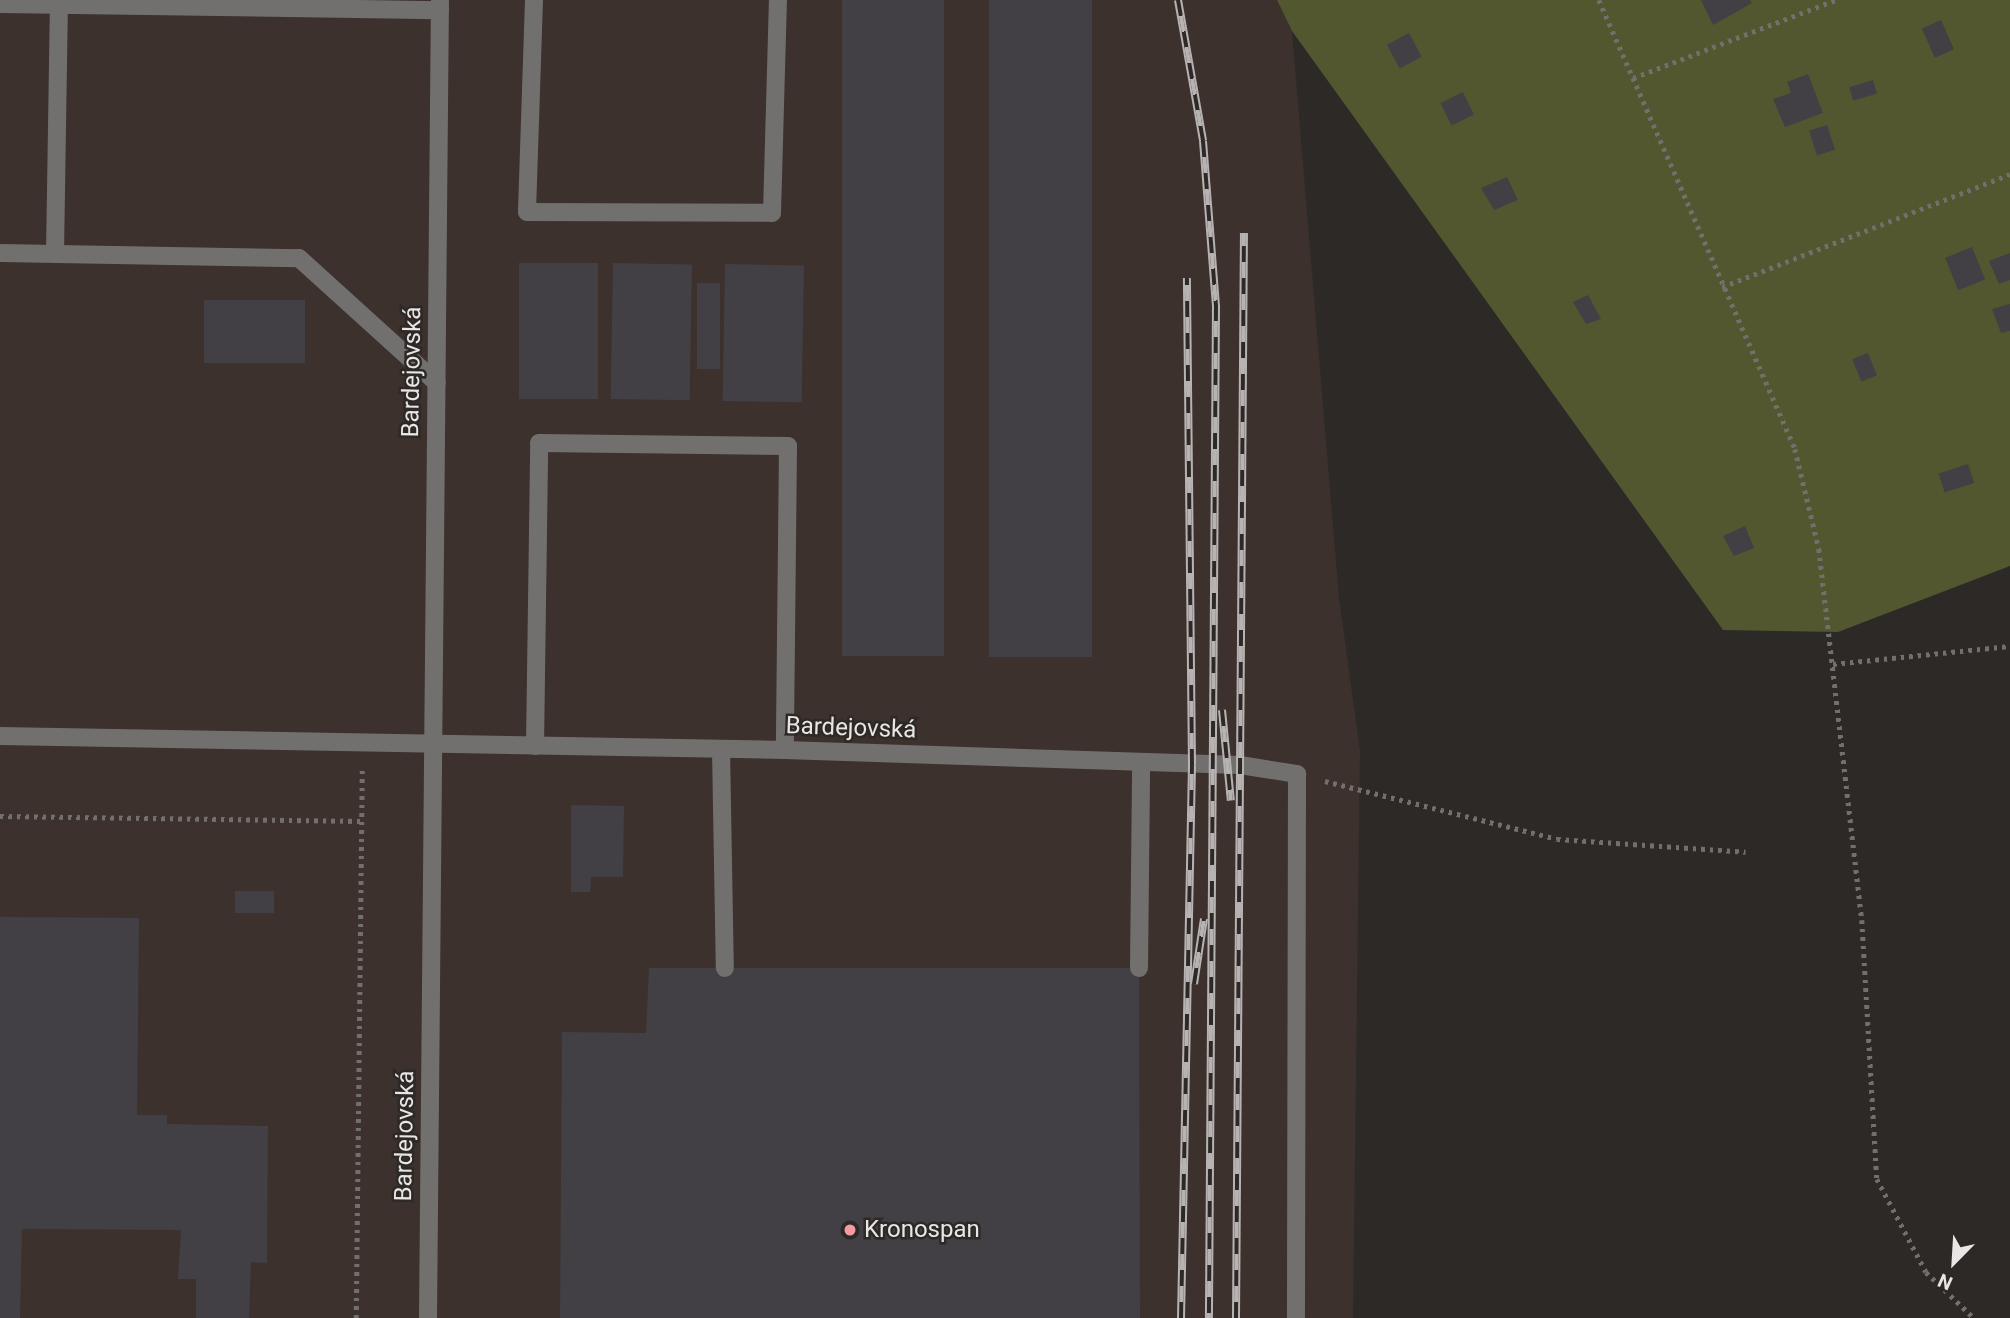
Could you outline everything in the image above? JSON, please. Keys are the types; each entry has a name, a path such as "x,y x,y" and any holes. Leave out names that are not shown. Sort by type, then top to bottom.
{"street":[{"path":"534,0 527,212 772,213 778,0"},
{"path":"55,254 59,3"},
{"path":"0,4 440,5"},
{"name":"Bardejovská","path":"428,1318 440,5"},
{"path":"0,253 299,258 437,383"},
{"path":"535,746 538,443 788,446 785,750"},
{"name":"Bardejovská","path":"0,736 785,750 1141,764 1297,774"},
{"path":"721,749 725,968"},
{"path":"1139,968 1141,764"},
{"path":"1296,1318 1297,774"}],"path":[{"path":"1599,0 1795,449 1819,549 1862,920 1877,1179 1926,1272 1974,1318"},
{"path":"1633,78 1835,0"},
{"path":"1722,287 2010,174"},
{"path":"1833,664 2010,646"},
{"path":"356,1318 362,743"},
{"path":"1297,774 1557,839 1746,852"},
{"path":"0,816 361,821"}],"shaded area":[{"path":"0,0 1277,0 1292,31 1339,598 1360,751 1353,1318 0,1318"}],"green space":[{"path":"1277,0 2010,0 2010,566 1838,632 1723,630 1292,31"}],"building":[{"path":"842,0 944,0 944,656 842,656"},
{"path":"989,0 1092,0 1092,657 989,657"},
{"path":"1701,0 1750,0 1752,3 1713,25"},
{"path":"1941,20 1954,49 1935,58 1922,29"},
{"path":"1409,33 1422,57 1400,69 1387,45"},
{"path":"1808,74 1823,113 1785,127 1773,99 1791,93 1787,82"},
{"path":"1873,80 1877,93 1853,101 1849,87"},
{"path":"1463,92 1474,114 1451,125 1441,103"},
{"path":"1827,125 1835,150 1817,156 1809,131"},
{"path":"1507,177 1518,200 1494,210 1481,188"},
{"path":"1972,247 1985,279 1958,290 1945,258"},
{"path":"2010,253 2010,280 1999,284 1989,261"},
{"path":"519,263 598,263 598,399 519,399"},
{"path":"613,263 692,264 690,400 611,399"},
{"path":"725,264 804,265 802,402 723,401"},
{"path":"697,283 720,283 720,369 697,369"},
{"path":"1588,295 1601,319 1586,324 1573,302"},
{"path":"204,300 305,300 305,363 204,363"},
{"path":"2010,304 2010,331 2001,333 1992,309"},
{"path":"1868,353 1877,375 1861,382 1852,359"},
{"path":"1968,464 1974,483 1945,493 1939,474"},
{"path":"1745,526 1754,548 1734,556 1723,536"},
{"path":"571,805 624,806 623,877 591,877 590,892 571,892"},
{"path":"235,891 274,891 274,913 235,913"},
{"path":"0,917 139,918 137,1115 167,1115 167,1124 268,1126 267,1263 251,1262 249,1318 196,1318 196,1279 178,1279 181,1230 22,1229 20,1318 0,1318"},
{"name":"Kronospan","path":"649,968 1139,968 1140,1318 560,1318 562,1032 646,1033"}],"railway":[{"path":"1178,0 1203,141 1216,305 1209,1318"},
{"path":"1236,1318 1244,233"},
{"path":"1181,1318 1192,765 1187,278"},
{"path":"1222,710 1231,801"},
{"path":"1194,984 1204,919"}],"place":[{"name":"Kronospan","path":"850,1230"}]}
